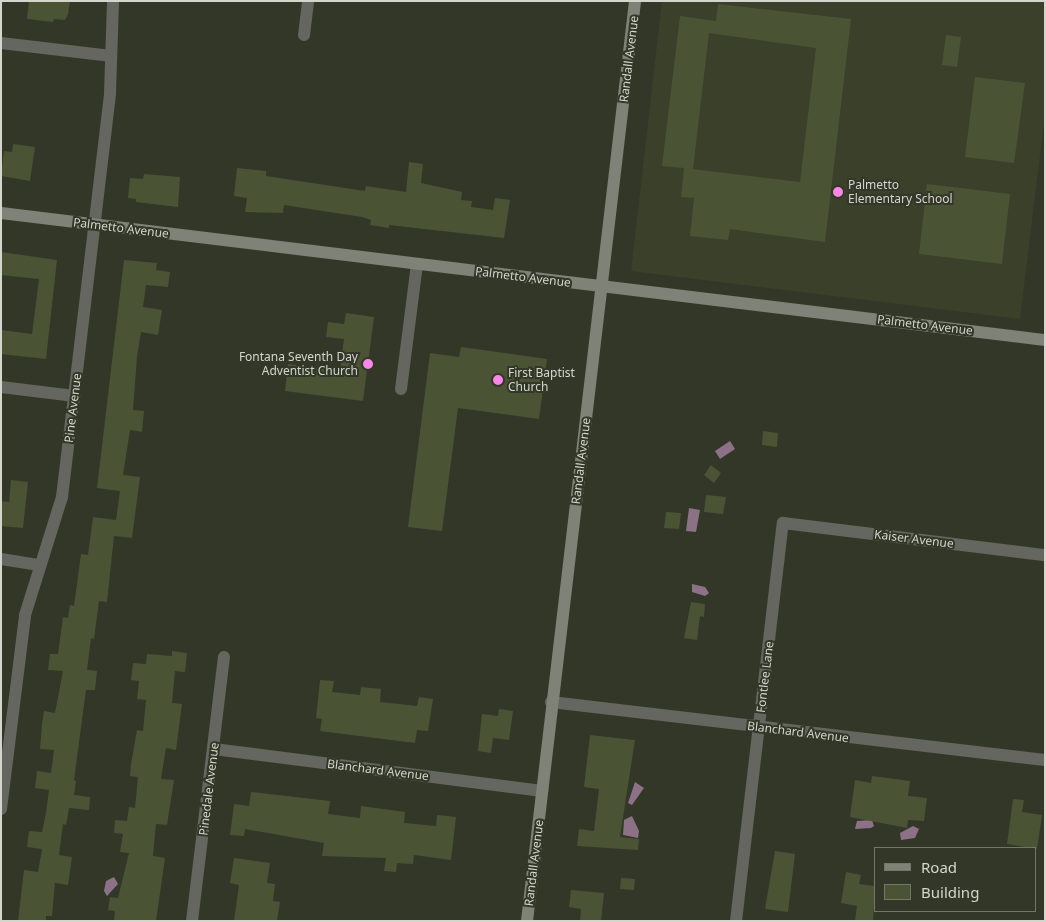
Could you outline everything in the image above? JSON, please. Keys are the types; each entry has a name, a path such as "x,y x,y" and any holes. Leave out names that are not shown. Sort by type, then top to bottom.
{"street":[{"name":"Pine Avenue","path":"1,809 22,633 40,565 62,497 110,93 113,1"},
{"path":"304,36 308,1"},
{"name":"Randall Avenue","path":"527,921 551,702 635,1"},
{"path":"1,43 111,56"},
{"name":"Palmetto Avenue","path":"1,213 1045,340"},
{"path":"401,389 417,264"},
{"path":"1,388 74,396"},
{"name":"Kaiser Avenue","path":"784,523 1045,556"},
{"name":"Fontlee Lane","path":"736,921 784,523"},
{"path":"1,560 40,565"},
{"name":"Pinedale Avenue","path":"192,921 224,657"},
{"name":"Blanchard Avenue","path":"551,702 759,728 1045,760"},
{"name":"Blanchard Avenue","path":"214,749 542,791"}],"shaded area":[{"name":"Palmetto Elementary School","path":"662,1 1045,1 1045,114 1020,319 631,271"},
{"path":"730,441 735,449 720,459 715,451"},
{"path":"689,508 700,510 696,532 686,531"},
{"path":"692,584 705,587 709,593 705,596 692,592"},
{"path":"635,782 644,788 632,805 628,803"},
{"path":"632,816 639,831 638,838 623,835 624,820"},
{"path":"872,820 874,826 871,828 855,829 857,821"},
{"path":"913,826 919,829 915,838 901,840 900,833"},
{"path":"114,877 118,884 107,896 104,891 106,881"}],"building":[{"path":"29,1 70,1 68,14 65,20 54,19 53,22 27,19"},
{"path":"718,4 851,19 825,242 730,229 728,240 690,236 694,198 681,197 684,168 662,166 680,16 716,21","holes":["709,33 816,48 800,182 684,168 693,169"]},
{"path":"946,35 961,37 957,67 942,65"},
{"path":"975,77 1025,83 1014,163 965,157"},
{"path":"13,144 35,147 30,181 1,176 4,151 12,152"},
{"path":"409,162 423,164 421,183 462,192 461,200 472,201 471,207 493,210 495,198 510,200 504,238 389,225 389,228 370,225 371,220 362,217 284,205 283,213 245,212 247,198 234,196 237,168 266,171 266,176 365,191 366,186 406,192"},
{"path":"144,174 180,177 178,207 136,202 136,199 128,198 130,178 143,179"},
{"path":"927,184 1010,194 1002,264 919,254"},
{"path":"1,252 57,260 46,359 1,354 1,330 32,334 39,279 1,275"},
{"path":"124,260 157,263 156,270 170,272 168,287 146,285 143,307 162,310 158,335 141,332 137,357 133,410 144,411 142,432 130,430 123,475 140,477 132,538 114,536 107,602 99,601 94,639 91,638 87,670 97,671 95,690 86,690 74,780 76,781 74,795 90,797 89,810 69,808 66,825 63,824 59,855 72,857 68,885 55,883 52,916 46,916 46,921 18,921 24,870 38,872 42,849 27,847 29,831 42,832 46,813 49,790 35,788 37,771 51,773 54,750 40,749 44,711 55,713 63,671 48,670 50,654 58,654 63,617 68,618 70,605 74,606 81,554 88,555 93,517 116,520 120,491 97,488"},
{"path":"346,313 374,317 363,401 285,391 288,364 340,371 344,339 326,337 328,322 344,324"},
{"path":"461,347 547,359 539,419 458,408 442,531 408,527 430,353 459,357"},
{"path":"763,431 778,433 777,447 762,445"},
{"path":"711,465 721,473 714,483 704,475"},
{"path":"11,480 28,482 23,528 1,526 1,501 9,502"},
{"path":"706,495 726,497 723,514 704,512"},
{"path":"666,512 681,513 679,529 664,528"},
{"path":"691,602 705,604 704,617 700,616 697,640 684,638"},
{"path":"172,651 187,653 185,672 175,671 172,703 182,704 176,750 166,748 161,779 174,780 167,825 156,824 153,856 165,858 156,921 114,921 115,911 108,910 110,897 118,898 129,853 120,852 123,834 114,833 115,820 127,821 129,807 135,808 138,777 130,776 131,764 137,730 143,731 146,700 137,699 139,681 131,680 133,663 146,664 147,654 172,656"},
{"path":"320,680 334,681 332,692 360,695 361,687 381,689 380,702 417,706 419,697 433,699 428,731 417,730 415,743 320,731 322,719 316,718"},
{"path":"499,709 513,711 509,740 493,738 491,753 478,751 482,714 498,716"},
{"path":"590,735 635,740 620,837 639,839 638,850 577,846 579,829 594,831 599,789 584,787"},
{"path":"872,776 910,781 908,796 927,798 924,821 908,820 907,828 850,817 855,780 871,783"},
{"path":"251,792 330,801 328,814 360,818 361,806 405,812 404,823 436,826 437,815 456,817 451,860 414,855 413,864 397,863 396,872 384,871 386,858 322,856 324,843 245,829 244,836 230,835 234,804 249,806"},
{"path":"1013,799 1024,800 1022,812 1042,815 1037,849 1036,847 1007,844"},
{"path":"775,851 795,854 788,912 765,909"},
{"path":"234,858 270,863 267,883 275,884 273,901 280,902 277,921 234,921 239,885 230,883"},
{"path":"846,872 861,875 859,884 874,886 873,921 855,921 857,906 841,903"},
{"path":"621,878 635,879 634,890 620,889"},
{"path":"571,890 604,893 601,921 580,921 581,909 569,907"}],"place":[{"name":"Palmetto Elementary School","path":"838,192"},
{"name":"Fontana Seventh Day Adventist Church","path":"368,364"},
{"name":"First Baptist Church","path":"498,380"}]}
